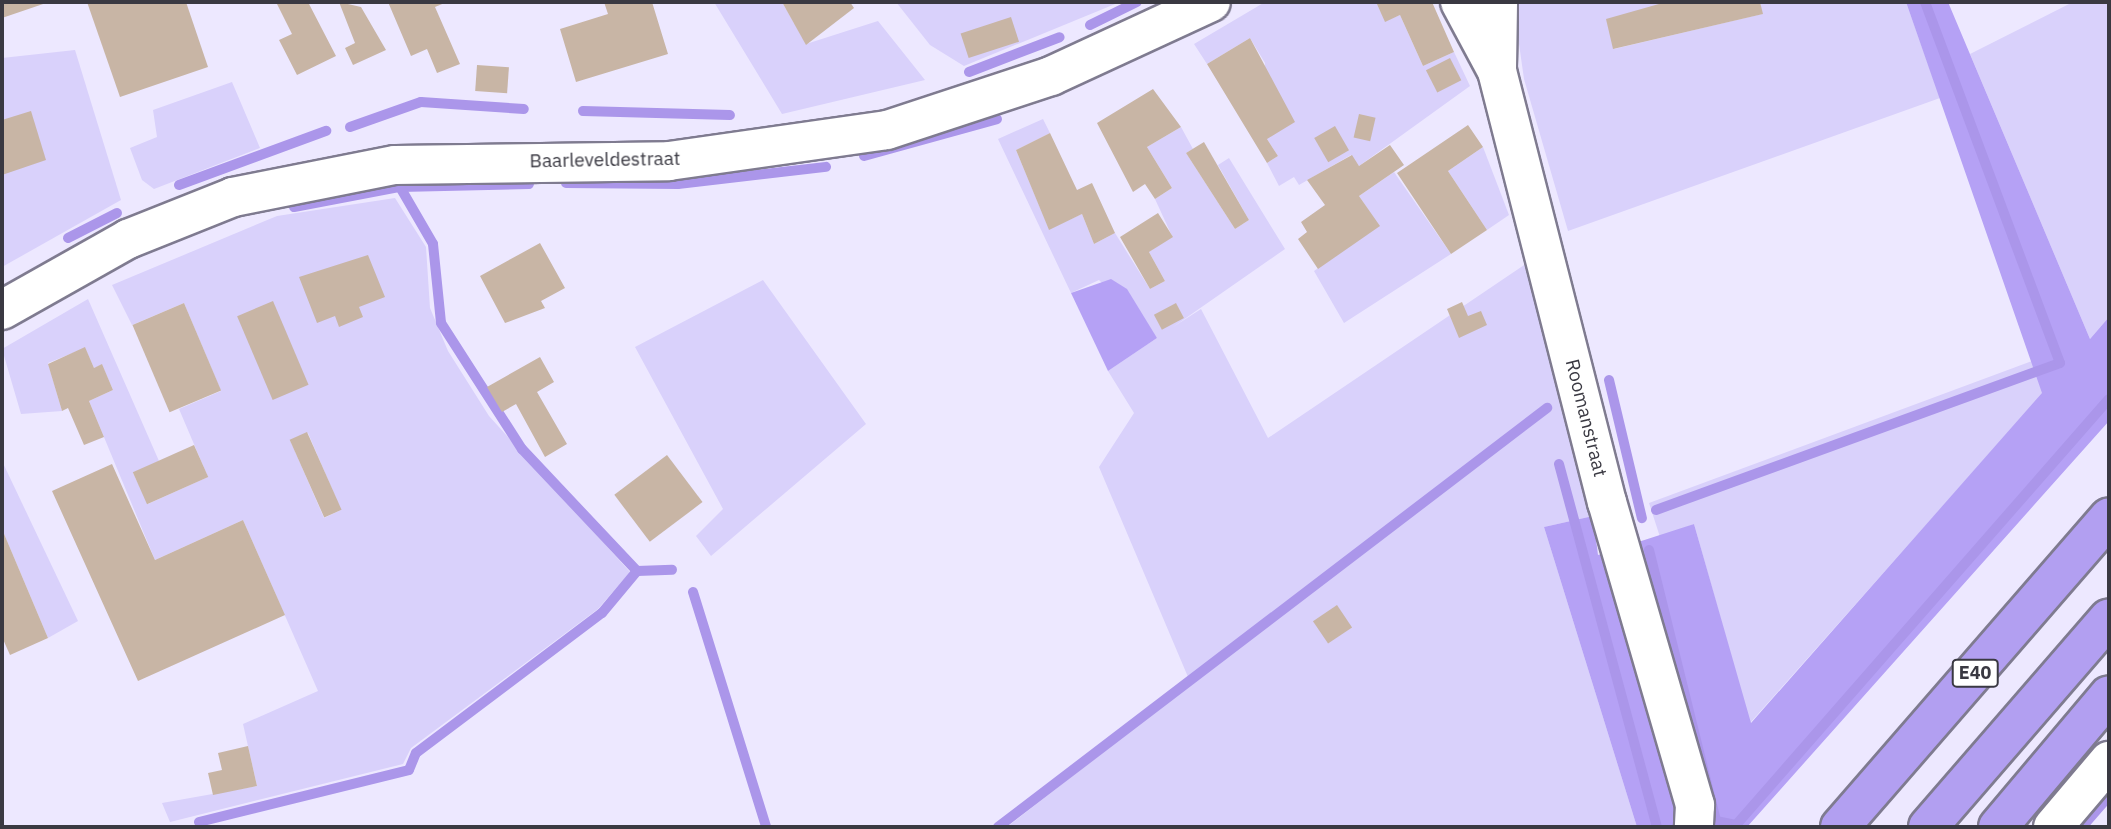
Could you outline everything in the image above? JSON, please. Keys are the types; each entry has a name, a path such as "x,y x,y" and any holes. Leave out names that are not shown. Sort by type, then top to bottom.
{"highway":[{"name":"E40","path":"1840,827 2109,519"},
{"path":"1927,827 2109,618"},
{"path":"1998,827 2109,695"}],"street":[{"name":"Baarleveldestraat","path":"2,310 128,239 233,197 395,165 669,161 874,133 1051,75 1211,2"},
{"name":"Roomanstraat","path":"1460,2 1497,71 1607,502 1695,805 1693,827"},
{"name":"Roomanstraat","path":"1497,71 1498,2"},
{"path":"2053,827 2109,761"}],"shaded area":[{"path":"714,2 782,2 806,44 878,21 925,80 782,114"},
{"path":"896,2 1120,2 964,66 930,45"},
{"path":"1265,2 1376,2 1385,21 1400,15 1423,66 1454,52 1470,86 1359,166 1351,155 1299,185 1294,177 1279,186 1267,163 1278,156 1267,139 1265,63 1250,38 1207,64 1194,44"},
{"path":"1513,2 1666,2 1614,49 1762,14 1760,2 1906,2 1940,98 1568,231 1524,79"},
{"path":"1906,2 1948,2 2090,339 2109,317 2109,421 1747,827 1637,827 1544,527 1593,516 1598,555 1694,524 1751,723 2042,393"},
{"path":"2073,2 2109,2 2109,317 2090,339 1970,54"},
{"path":"75,50 121,200 2,267 2,58"},
{"path":"232,82 260,148 154,189 142,180 130,148 157,137 153,110"},
{"path":"1043,119 1050,133 1016,150 1049,229 1082,214 1094,244 1115,233 1150,289 1165,281 1149,252 1172,236 1155,199 1172,188 1147,147 1181,127 1193,149 1186,153 1235,229 1249,220 1218,165 1229,158 1285,249 1173,327 1201,309 1268,438 1530,261 1593,516 1544,527 1637,827 1007,827 1191,684 1099,467 1134,413 1108,371 1157,338 1099,280 1071,293 998,139"},
{"path":"1483,147 1509,215 1487,230 1448,171"},
{"path":"1394,172 1451,254 1344,323 1314,271 1379,226 1359,196"},
{"path":"395,198 426,247 430,308 448,351 489,416 630,572 598,609 411,748 403,764 170,822 162,803 257,786 243,724 318,691 243,520 155,560 89,401 113,390 102,365 94,368 85,348 48,363 62,411 21,414 2,349 88,299 159,461 133,473 148,504 208,477 179,409 221,391 184,303 132,325 112,285 277,216","holes":["308,433 341,510 324,518 290,440"]},
{"path":"1111,279 1127,289 1157,338 1108,371 1071,293"},
{"path":"763,280 866,424 711,556 696,536 723,509 635,347"},
{"path":"2032,361 2043,393 1750,723 1694,524 1660,537 1649,503"},
{"path":"2,461 78,621 48,638 2,529"}],"building":[{"path":"2,2 49,2 2,18"},
{"path":"87,2 186,2 208,67 120,97"},
{"path":"276,2 308,2 336,56 297,75 279,40 292,34"},
{"path":"339,2 361,7 386,50 353,65 345,48 355,43"},
{"path":"388,2 447,2 435,7 460,64 437,73 427,49 411,56"},
{"path":"604,2 652,2 668,54 576,82 560,29 608,14"},
{"path":"782,2 850,2 854,8 806,45"},
{"path":"1376,2 1432,2 1454,52 1423,66 1400,15 1385,22"},
{"path":"1666,2 1760,2 1763,14 1613,49 1606,19"},
{"path":"1011,17 1019,42 969,58 961,33"},
{"path":"1250,38 1295,122 1267,139 1278,156 1267,163 1207,64"},
{"path":"1450,58 1461,80 1437,93 1426,70"},
{"path":"477,65 509,67 507,93 475,91"},
{"path":"1153,89 1181,127 1147,147 1172,188 1155,199 1145,184 1133,192 1097,123"},
{"path":"31,111 46,160 2,175 2,120"},
{"path":"1359,114 1376,118 1370,141 1354,137"},
{"path":"1468,125 1483,147 1448,171 1487,230 1451,254 1397,173"},
{"path":"1335,126 1349,150 1328,162 1314,138"},
{"path":"1050,133 1077,190 1092,183 1115,233 1094,244 1082,214 1049,230 1016,150"},
{"path":"1204,142 1249,220 1235,229 1186,153"},
{"path":"1390,145 1404,165 1359,196 1380,226 1318,269 1298,239 1307,232 1301,222 1325,205 1307,180 1352,155 1359,166"},
{"path":"1158,213 1173,237 1149,252 1165,281 1150,289 1120,237"},
{"path":"540,243 565,288 541,301 545,308 505,323 480,276"},
{"path":"368,255 385,297 359,307 363,317 339,327 335,316 317,323 299,277"},
{"path":"273,301 309,385 273,400 237,316"},
{"path":"1462,302 1468,316 1481,311 1487,325 1459,338 1447,309"},
{"path":"184,303 221,390 170,412 132,325"},
{"path":"1176,303 1184,318 1162,330 1154,315"},
{"path":"85,347 94,368 102,364 113,390 89,401 104,437 84,445 68,408 62,411 48,364"},
{"path":"540,357 554,382 537,392 567,444 545,457 516,404 502,412 487,387"},
{"path":"307,432 342,510 324,517 290,440"},
{"path":"194,445 208,477 147,504 133,472"},
{"path":"667,455 703,502 650,542 614,495"},
{"path":"112,464 155,560 243,520 285,615 138,681 52,491"},
{"path":"2,529 48,638 10,655 2,637"},
{"path":"1337,605 1352,627 1328,644 1313,621"},
{"path":"248,746 257,786 213,795 208,773 222,770 218,753"}],"waterway":[{"path":"1090,25 1137,2"},
{"path":"1656,510 2060,363 1925,2"},
{"path":"969,72 1060,37"},
{"path":"350,127 421,102 524,109"},
{"path":"583,111 730,115"},
{"path":"864,156 997,119"},
{"path":"179,185 326,131"},
{"path":"566,183 678,184 826,167"},
{"path":"400,187 529,184"},
{"path":"294,207 400,187 433,244 441,323 522,449 637,571 672,570"},
{"path":"68,238 117,213"},
{"path":"1609,380 1642,518"},
{"path":"1649,550 1716,821 1736,825 2109,399"},
{"path":"998,827 1547,408"},
{"path":"1559,464 1657,827"},
{"path":"199,822 409,770 416,753 602,613 637,571"},
{"path":"693,592 766,827"},
{"path":"2082,827 2109,796"}]}
